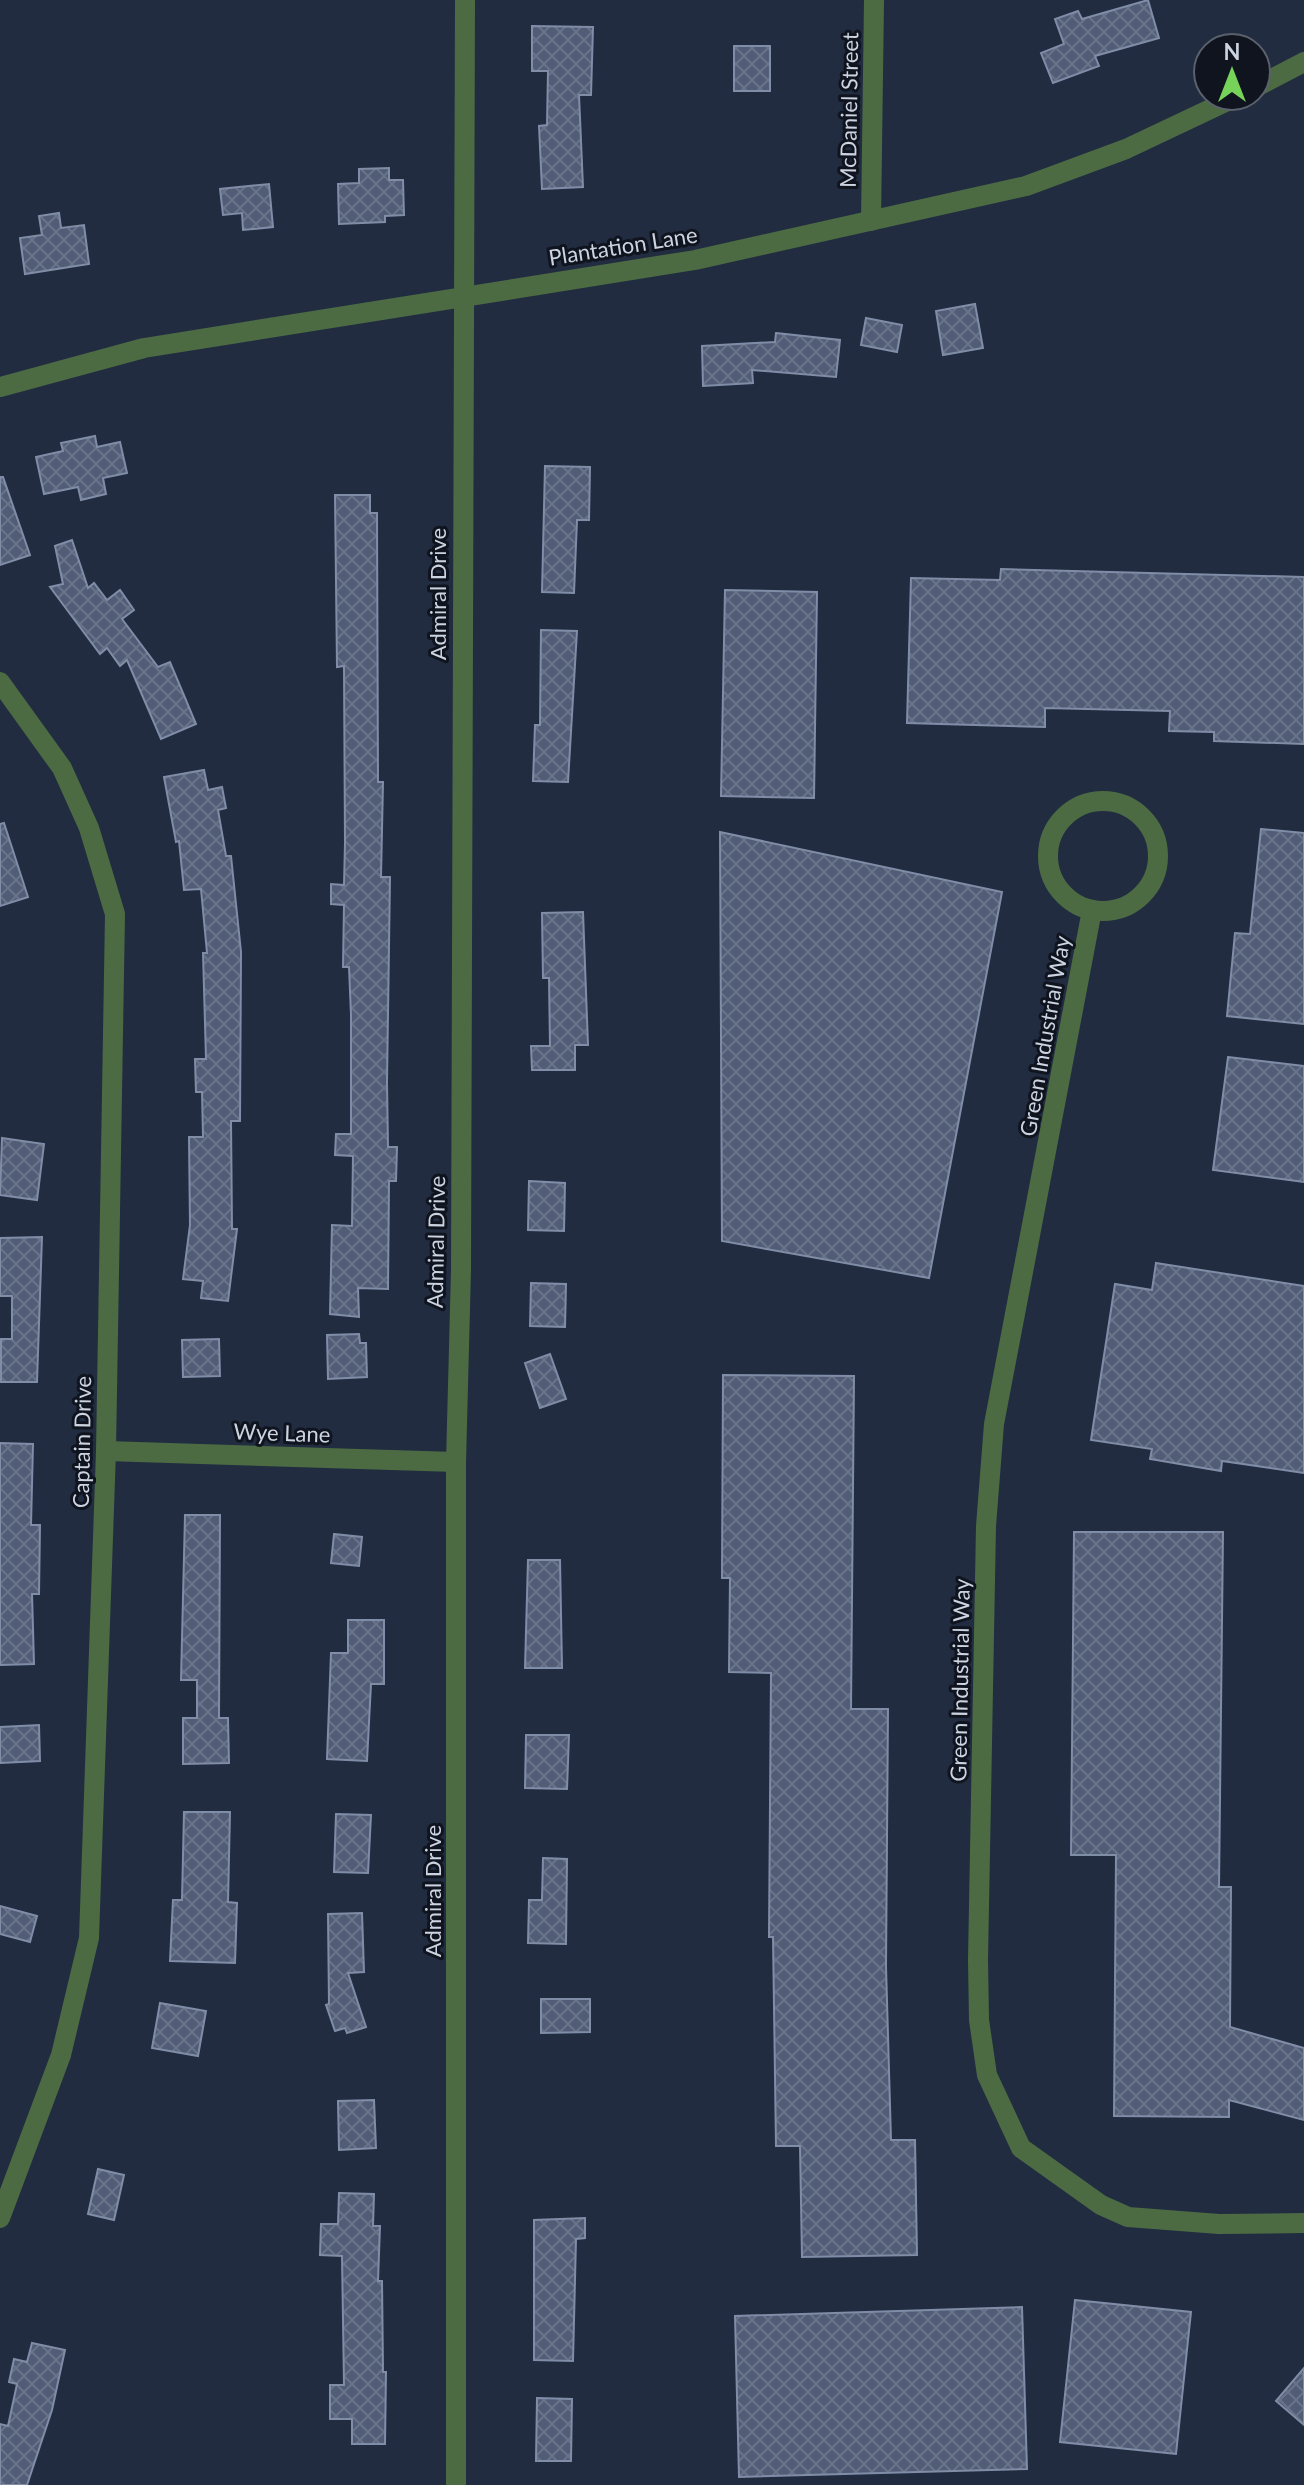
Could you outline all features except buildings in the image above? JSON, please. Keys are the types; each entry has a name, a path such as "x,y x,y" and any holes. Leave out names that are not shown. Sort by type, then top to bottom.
{"street":[{"name":"Admiral Drive","path":"456,2485 456,1462 461,1270 465,0"},
{"name":"McDaniel Street","path":"871,221 874,0"},
{"path":"1272,79 1304,62"},
{"name":"Plantation Lane","path":"0,387 144,348 695,260 1026,186 1126,149 1204,112"},
{"name":"Captain Drive","path":"0,682 62,768 89,828 115,914 106,1451 89,1938 61,2055 0,2218"},
{"name":"Green Industrial Way","path":"1104,800 1123,804 1145,820 1158,845 1158,863 1153,880 1128,906 1092,910 1075,904 1052,878 1047,861 1048,842 1056,825 1069,811 1085,803 1104,800"},
{"name":"Green Industrial Way","path":"1092,910 994,1424 986,1526 978,1960 979,2020 987,2075 1021,2148 1101,2205 1128,2217 1173,2222 1304,2223"},
{"name":"Wye Lane","path":"106,1451 456,1462"}]}
